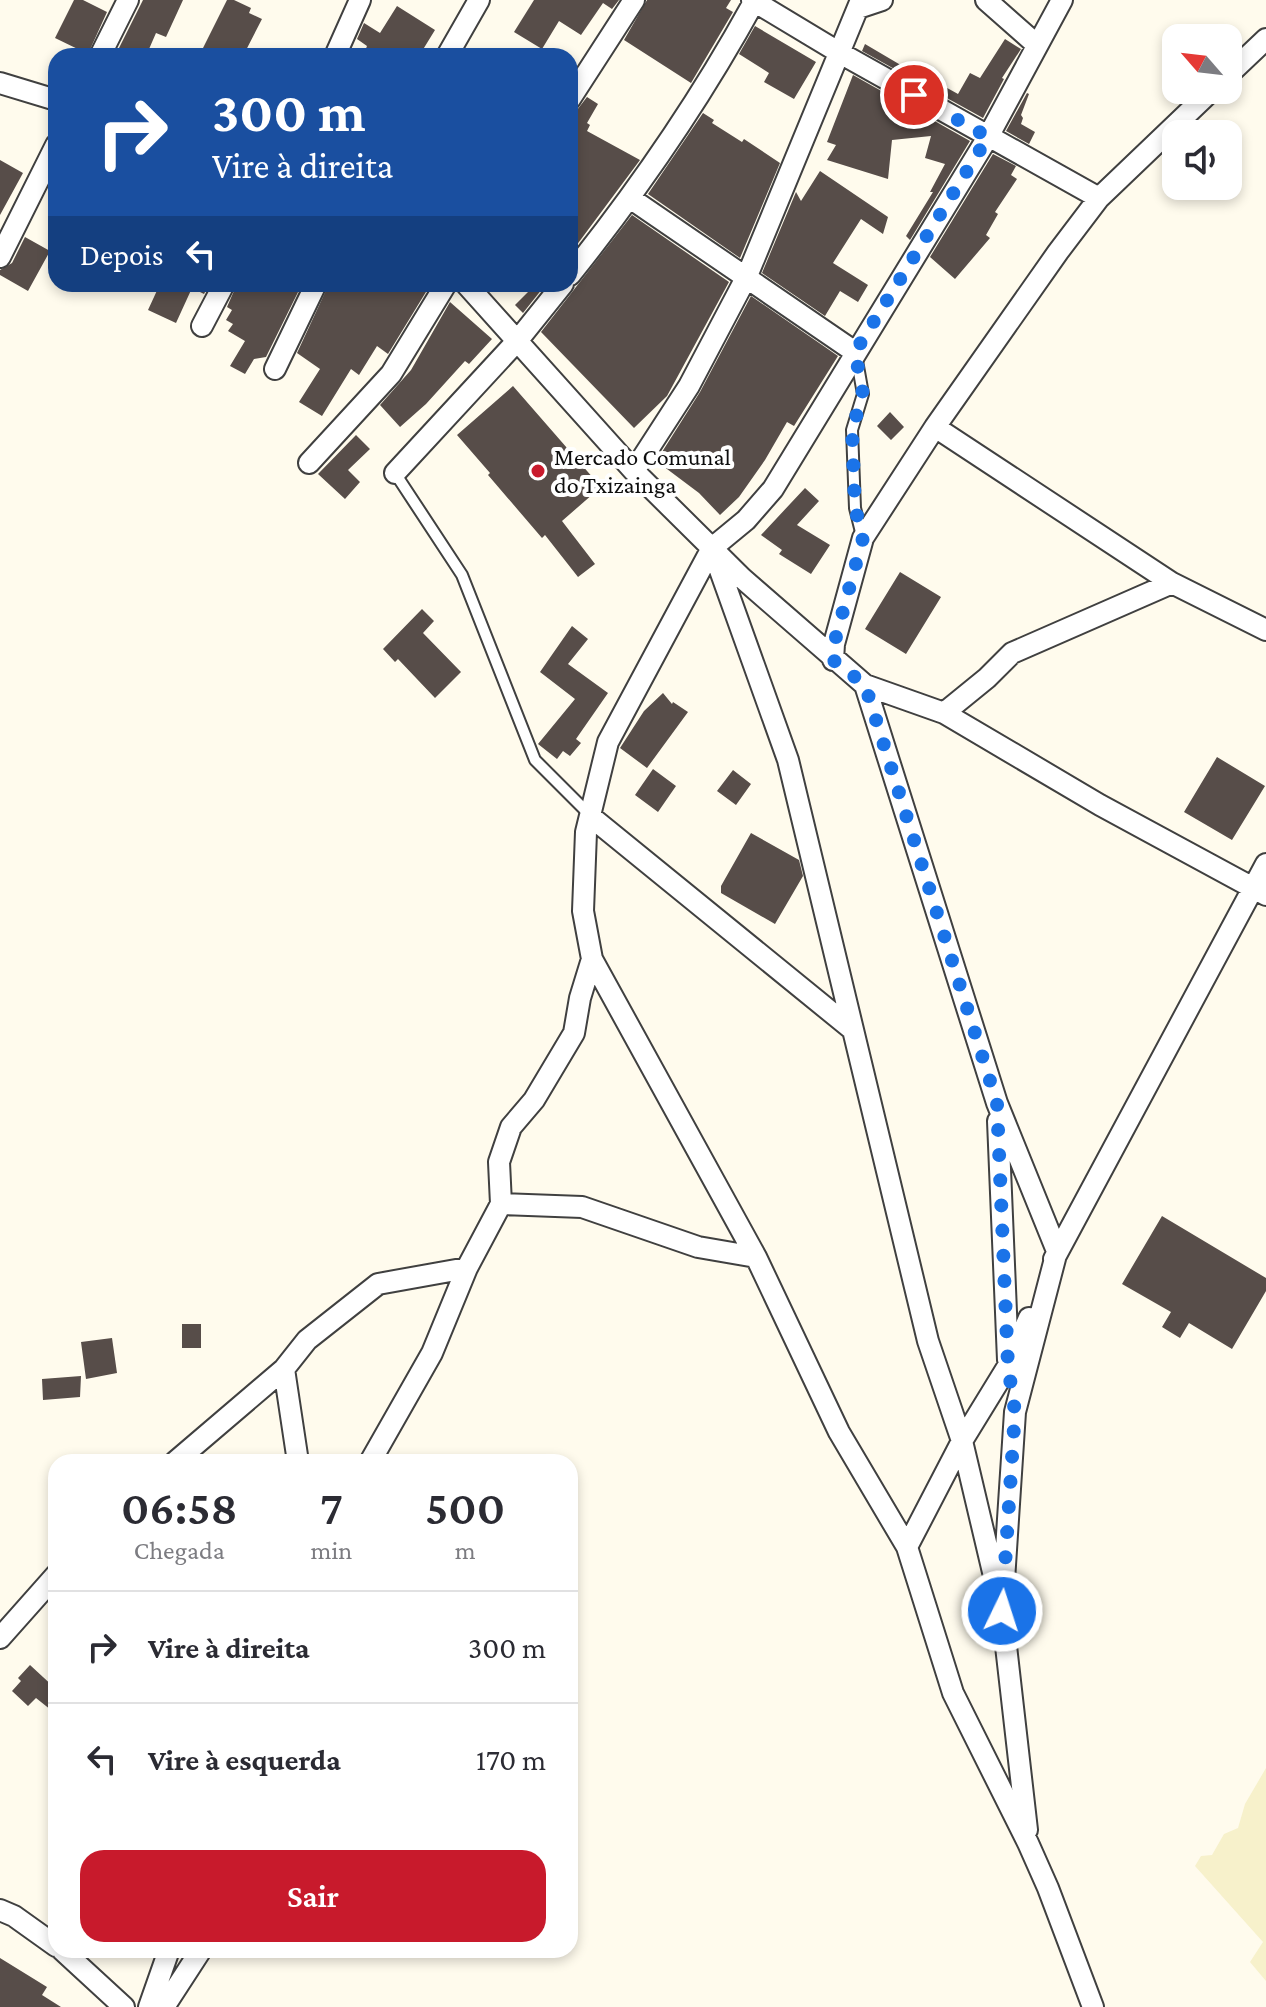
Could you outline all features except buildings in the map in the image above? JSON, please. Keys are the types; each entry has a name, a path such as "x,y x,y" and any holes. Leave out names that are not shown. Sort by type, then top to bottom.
{"street":[{"path":"104,48 128,0"},
{"path":"339,48 360,0"},
{"path":"452,48 479,0"},
{"path":"578,87 634,0"},
{"path":"578,265 630,198 708,83 754,0 840,53 1099,198"},
{"path":"634,471 689,386 747,276 859,4 882,0"},
{"path":"986,0 1037,45"},
{"path":"1038,0 1064,1 988,137 773,489 746,520 712,548 608,742 586,832 583,911 592,959 756,1257 839,1432 907,1547 953,1693 1028,1843 1093,2007"},
{"path":"1242,62 1266,39"},
{"path":"0,83 48,98"},
{"path":"833,660 834,644 863,538 935,427 1099,198 1197,104"},
{"path":"0,257 48,161"},
{"path":"630,198 855,352"},
{"path":"202,326 220,292"},
{"path":"275,369 312,292"},
{"path":"309,463 391,374 441,292"},
{"path":"473,292 634,471 712,548 833,660 865,685 944,713 1100,805 1260,892"},
{"path":"395,473 518,340 557,292"},
{"path":"935,427 1172,583 1266,630"},
{"path":"712,548 788,760 928,1341 962,1441 1002,1611 1028,1843"},
{"path":"944,713 1012,653 1172,583"},
{"path":"865,685 997,1103 1057,1251 1015,1412 1002,1611"},
{"path":"590,816 853,1030"},
{"path":"907,1547 962,1441 1008,1366 1057,1251 1260,892 1266,864"},
{"path":"375,1454 432,1353 467,1268 501,1204 499,1162 511,1127 534,1100 574,1033 580,998 592,959"},
{"path":"997,1103 1008,1366 1015,1412"},
{"path":"501,1204 582,1207 698,1247 756,1257"},
{"path":"184,1454 284,1369 307,1340 378,1284 467,1268"},
{"path":"284,1369 297,1454"},
{"path":"1,1632 48,1583"},
{"path":"0,1910 48,1940"},
{"path":"71,1958 124,2007"},
{"path":"149,2007 166,1958"},
{"path":"164,2007 196,1958"}],"lane":[{"path":"855,352 863,394 852,430 855,508 863,538"},
{"path":"395,473 462,575 535,760 590,816"}],"shaded area":[{"path":"1266,1768 1266,1981 1250,1962 1263,1942 1195,1866 1201,1856 1212,1855 1224,1834 1238,1828 1245,1804"}],"place":[{"name":"Mercado Comunal do Txizainga","path":"538,471"}],"route":[{"path":"914,95 988,137 855,352 863,394 852,430 855,508 863,538 834,644 833,660 865,685 997,1103 1008,1366 1015,1412 1002,1611"}]}
